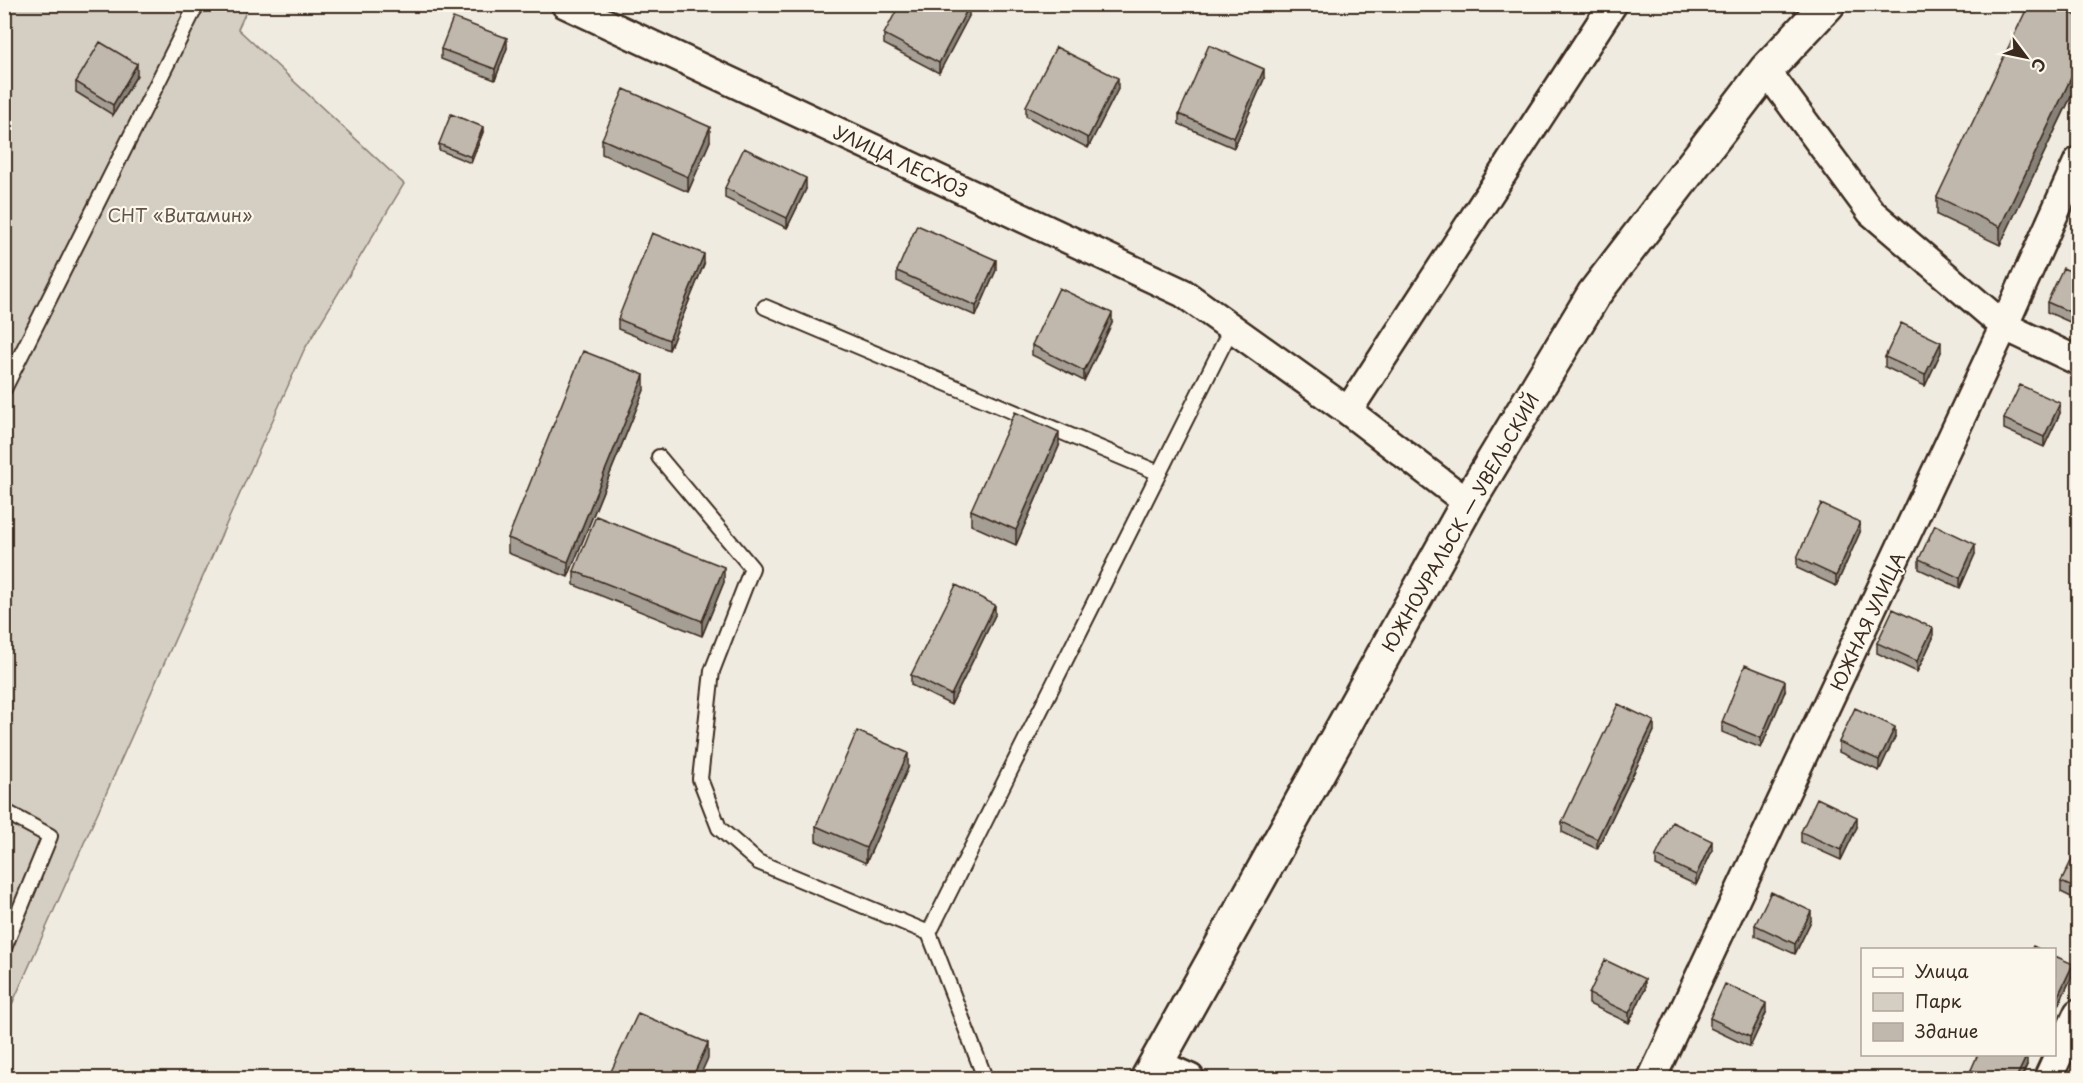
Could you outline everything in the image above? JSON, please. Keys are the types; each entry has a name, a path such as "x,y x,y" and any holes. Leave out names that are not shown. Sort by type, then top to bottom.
{"street":[{"name":"УЛИЦА ЛЕСХОЗ","path":"565,4 1183,293 1348,411 1468,504"},
{"path":"1348,411 1613,4"},
{"name":"ЮЖНОУРАЛЬСК — УВЕЛЬСКИЙ","path":"1152,1071 1468,504 1594,294 1766,70 1828,4"},
{"path":"1766,70 1871,212 2004,326 2079,361"},
{"name":"ЮЖНАЯ УЛИЦА","path":"1652,1078 2079,161"},
{"path":"2048,1078 2079,1013"},
{"path":"1152,1071 1190,1078"}],"lane":[{"path":"4,389 197,4"},
{"path":"765,307 1159,473"},
{"path":"929,933 1232,327"},
{"path":"660,457 752,568 712,671 700,779 719,828 758,862 929,933 985,1078"},
{"path":"4,811 50,836 4,948"}],"green space":[{"name":"СНТ «Витамин»","path":"5,5 249,5 238,29 404,184 304,350 5,1020"}],"building":[{"path":"900,4 966,4 969,6 939,63 884,34"},
{"path":"2029,4 2052,4 2079,17 2079,61 2000,227 1937,197"},
{"path":"453,18 507,38 495,69 441,49"},
{"path":"100,42 137,64 113,105 76,82"},
{"path":"1209,45 1264,69 1234,138 1179,114"},
{"path":"1056,47 1118,78 1088,138 1026,106"},
{"path":"624,89 710,127 688,177 602,139"},
{"path":"451,114 483,127 471,157 439,144"},
{"path":"744,148 806,178 787,218 725,188"},
{"path":"917,225 996,260 976,306 897,271"},
{"path":"652,233 704,254 669,340 618,319"},
{"path":"2063,268 2079,275 2079,316 2047,302"},
{"path":"1059,288 1112,313 1084,371 1032,345"},
{"path":"1901,323 1941,342 1925,375 1885,357"},
{"path":"583,351 644,375 568,562 508,538"},
{"path":"2020,385 2060,403 2044,437 2004,419"},
{"path":"1015,412 1059,432 1016,530 971,510"},
{"path":"1821,504 1860,522 1836,576 1797,558"},
{"path":"596,516 724,567 702,621 574,571"},
{"path":"1935,525 1975,544 1960,578 1919,559"},
{"path":"956,585 995,605 951,695 911,675"},
{"path":"1893,609 1933,628 1917,661 1877,643"},
{"path":"1745,665 1785,681 1761,738 1722,722"},
{"path":"1618,704 1654,721 1597,839 1562,822"},
{"path":"1855,708 1895,727 1879,760 1839,742"},
{"path":"857,731 908,753 866,848 816,826"},
{"path":"1817,798 1857,817 1841,850 1801,832"},
{"path":"1672,822 1712,841 1696,875 1656,856"},
{"path":"2079,849 2079,890 2061,882"},
{"path":"1771,892 1811,911 1795,944 1755,925"},
{"path":"2056,956 2073,964 2056,998"},
{"path":"1605,960 1645,979 1629,1013 1589,994"},
{"path":"1725,984 1766,1003 1750,1037 1710,1018"},
{"path":"638,1013 708,1043 692,1078 608,1078"},
{"path":"1977,1056 2027,1056 2016,1078 1988,1078 1971,1070"}]}
